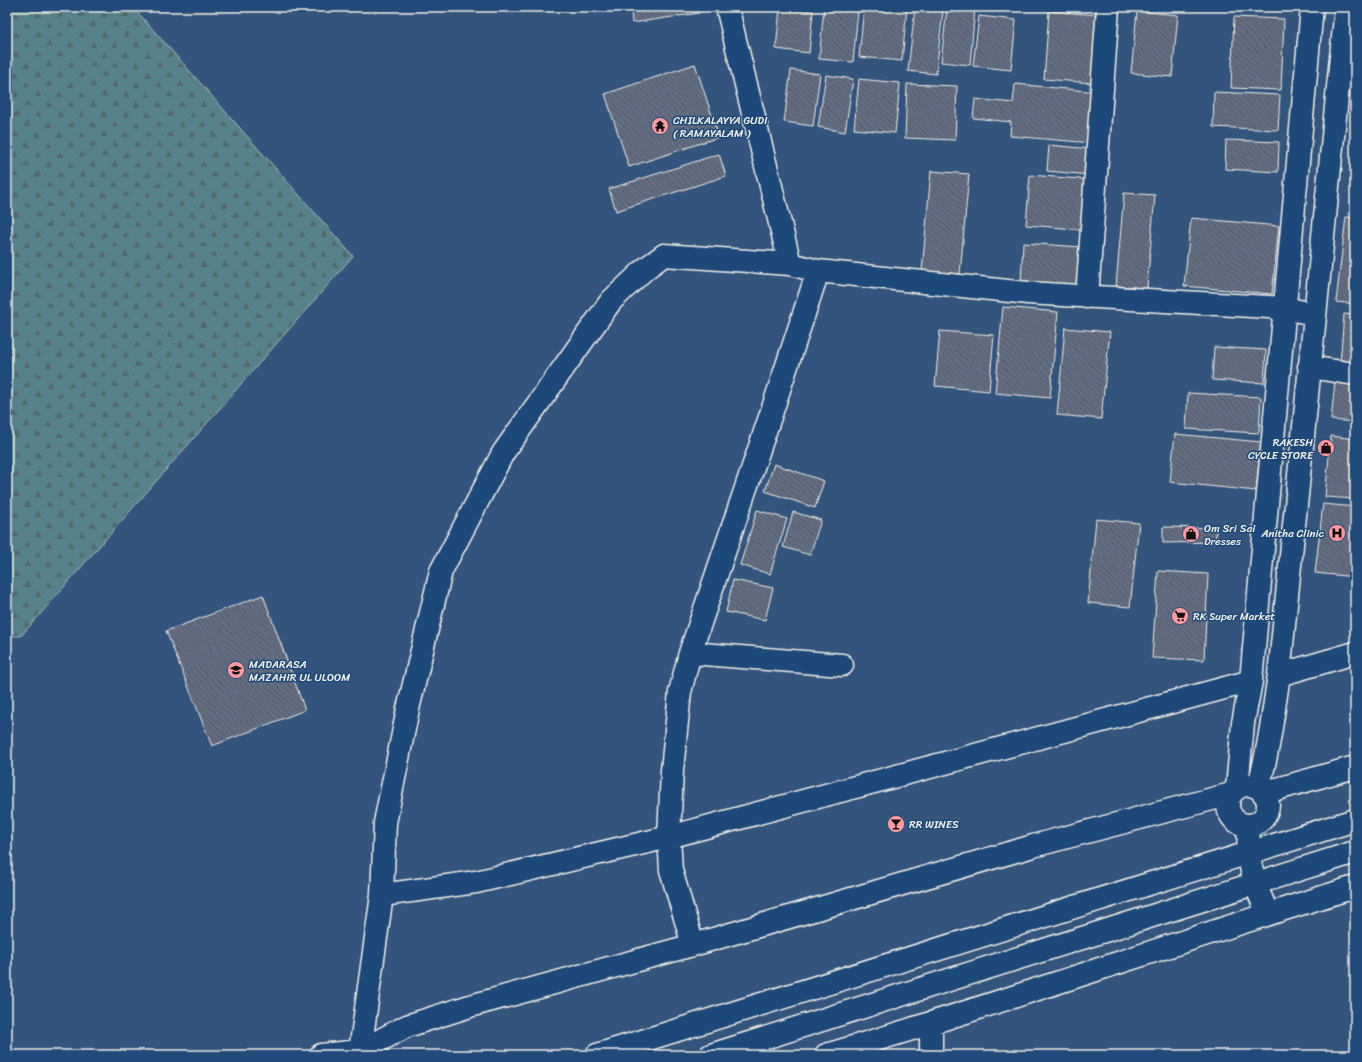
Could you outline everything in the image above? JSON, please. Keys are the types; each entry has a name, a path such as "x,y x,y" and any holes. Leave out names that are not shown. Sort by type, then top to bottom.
{"main road":[{"path":"726,7 790,264"},
{"path":"1087,297 1108,7"},
{"path":"1247,791 1243,723 1251,682 1284,308 1306,7"},
{"path":"1247,791 1268,804 1265,816 1255,824 1249,825 1237,822 1229,813 1228,800 1247,791 1264,768 1271,734 1314,314 1348,69 1346,7"},
{"path":"361,1053 382,895 385,823 408,709 441,571 503,453 611,301 645,269 664,255 790,264 818,271 1087,297 1284,308 1314,314"},
{"path":"693,945 671,870 669,837 672,770 680,692 690,653 818,271"},
{"path":"1309,367 1355,374"},
{"path":"690,653 842,665"},
{"path":"1278,675 1355,653"},
{"path":"382,895 476,882 669,837 1251,682"},
{"path":"321,1055 361,1053 407,1026 470,1006 693,945 1033,846 1247,791 1355,767"},
{"path":"597,1055 1355,820"},
{"path":"1249,825 1248,854 1255,884 1268,914"},
{"path":"711,1055 1355,852"},
{"path":"826,1055 931,1024 1355,887"},
{"path":"931,1024 931,1055"}],"green space":[{"path":"7,7 133,7 353,256 21,636 7,636"}],"building":[{"path":"631,7 698,7 699,13 632,23"},
{"path":"864,7 907,7 902,61 859,57"},
{"path":"947,7 975,7 970,65 941,62"},
{"path":"780,8 813,11 809,53 776,49"},
{"path":"824,8 858,11 853,62 819,59"},
{"path":"915,8 943,10 936,74 908,71"},
{"path":"1049,11 1098,15 1092,83 1044,79"},
{"path":"1137,11 1178,15 1172,77 1131,73"},
{"path":"979,16 1016,20 1011,70 973,66"},
{"path":"1234,17 1284,19 1281,90 1231,88"},
{"path":"695,64 719,137 629,167 605,94"},
{"path":"791,70 820,74 813,126 784,122"},
{"path":"826,75 853,79 845,132 818,127"},
{"path":"859,79 900,83 895,133 854,129"},
{"path":"907,84 957,86 955,140 905,138"},
{"path":"1015,84 1097,92 1092,143 1010,136 1011,122 973,118 975,99 1013,103"},
{"path":"1214,92 1280,95 1278,130 1213,127"},
{"path":"1226,140 1279,142 1278,172 1225,169"},
{"path":"1049,145 1091,149 1089,175 1047,171"},
{"path":"719,154 726,176 616,211 609,189"},
{"path":"931,171 969,174 960,274 922,271"},
{"path":"1030,175 1092,180 1088,230 1026,225"},
{"path":"1124,193 1155,195 1147,288 1116,286"},
{"path":"1346,217 1355,218 1355,304 1336,302"},
{"path":"1191,218 1279,226 1272,294 1184,286"},
{"path":"1023,243 1082,247 1080,285 1021,281"},
{"path":"1003,307 1058,312 1050,398 995,393"},
{"path":"1344,314 1355,315 1355,366 1340,364"},
{"path":"1065,328 1110,332 1101,419 1057,415"},
{"path":"940,331 994,335 989,391 935,386"},
{"path":"1214,347 1266,350 1264,383 1212,380"},
{"path":"1335,381 1355,383 1355,422 1331,420"},
{"path":"1188,393 1261,397 1259,433 1186,429"},
{"path":"1175,434 1261,442 1256,491 1170,482"},
{"path":"1331,436 1355,439 1355,499 1325,497"},
{"path":"774,464 824,481 815,508 765,491"},
{"path":"1323,504 1355,507 1355,577 1315,573"},
{"path":"757,510 787,519 770,574 740,565"},
{"path":"793,512 821,520 810,555 783,547"},
{"path":"1096,519 1139,523 1130,607 1088,603"},
{"path":"1163,527 1216,528 1216,542 1163,543"},
{"name":"RK Super Market","path":"1158,571 1208,574 1204,660 1152,658"},
{"path":"733,580 773,588 765,620 726,612"},
{"name":"MADARASA MAZAHIR UL ULOOM","path":"263,595 305,710 212,746 166,631"}],"place":[{"name":"CHILKALAYYA GUDI ( RAMAYALAM )","path":"660,126"},
{"name":"RAKESH CYCLE STORE","path":"1326,448"},
{"name":"Anitha Clinic","path":"1337,533"},
{"name":"Om Sri Sai Dresses","path":"1191,534"},
{"name":"RK Super Market","path":"1180,616"},
{"name":"MADARASA MAZAHIR UL ULOOM","path":"236,670"},
{"name":"RR WINES","path":"896,824"}]}
